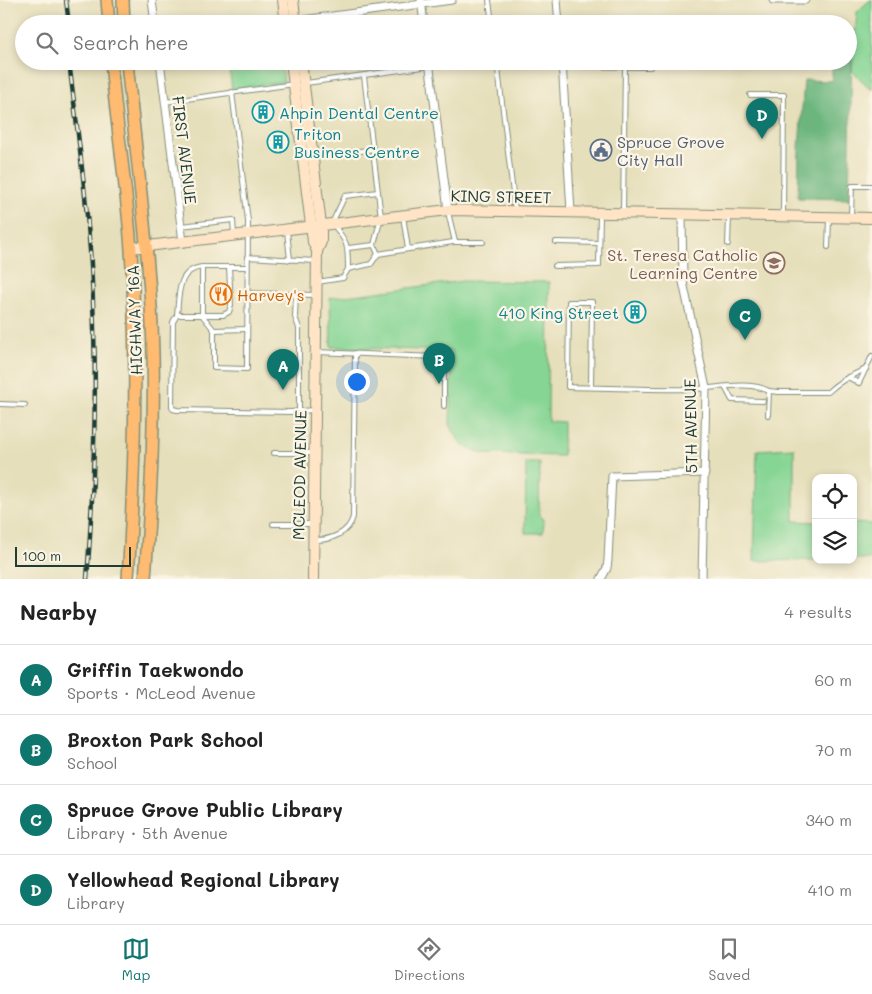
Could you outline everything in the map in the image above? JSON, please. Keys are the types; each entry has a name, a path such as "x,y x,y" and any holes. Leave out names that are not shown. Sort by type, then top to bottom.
{"main road":[{"path":"107,0 108,15"},
{"path":"123,0 124,15"},
{"name":"HIGHWAY 16A","path":"112,70 131,248 136,407 134,486 128,579"},
{"name":"HIGHWAY 16A","path":"128,70 147,246 152,326 151,487 145,579"}],"street":[{"path":"152,0 154,15"},
{"path":"283,0 288,15"},
{"path":"292,15 293,0"},
{"path":"341,15 421,2 452,0"},
{"path":"557,0 558,15"},
{"path":"772,0 805,0"},
{"path":"421,2 423,15"},
{"name":"FIRST AVENUE","path":"161,70 183,242"},
{"name":"MCLEOD AVENUE","path":"294,70 299,84"},
{"name":"MCLEOD AVENUE","path":"300,70 299,84 316,225 313,242 317,256 312,579"},
{"path":"430,70 448,210"},
{"path":"562,70 571,212"},
{"name":"KING STREET","path":"131,248 448,210 872,218"},
{"name":"5TH AVENUE","path":"682,214 682,282 706,388 702,579"},
{"path":"601,579 607,568 608,560 612,476 704,473"}],"lane":[{"path":"490,0 491,15"},
{"path":"165,102 396,70"},
{"path":"498,70 515,211"},
{"path":"623,213 625,70"},
{"path":"364,76 381,217 374,244 378,254"},
{"path":"202,267 202,315 214,330 214,368 247,369 247,257 249,234 232,92"},
{"path":"750,95 784,95 783,216"},
{"path":"348,153 373,149"},
{"path":"851,217 852,186 872,186"},
{"path":"317,282 343,278 348,269 346,241 332,223 345,196 378,192"},
{"path":"448,210 455,242"},
{"path":"556,266 599,265 600,212"},
{"path":"403,214 408,249"},
{"path":"728,244 729,215"},
{"path":"828,247 829,216"},
{"path":"181,226 232,220 234,235"},
{"path":"286,229 290,260"},
{"path":"348,269 371,264 378,254 455,242 483,242"},
{"path":"556,242 599,243"},
{"path":"348,248 374,244"},
{"path":"247,257 290,260 317,256"},
{"path":"177,315 223,315 229,312 229,267"},
{"path":"247,267 193,268 186,274 180,286 177,315 173,322 173,409 291,412 316,410"},
{"path":"247,293 317,295"},
{"path":"296,295 295,317 299,327 299,410"},
{"path":"591,387 592,302 568,302 568,387 706,388 761,386 769,391 779,392 828,392 848,377 866,369"},
{"path":"214,330 247,329"},
{"path":"316,352 355,352 440,359 444,362 445,368 444,406"},
{"path":"313,540 326,540 344,532 352,523 355,352"},
{"path":"848,377 859,383 872,356"},
{"path":"725,387 732,400 763,401"},
{"path":"768,415 769,391"},
{"path":"0,404 25,405"},
{"path":"274,453 315,454"},
{"path":"273,524 314,524"}],"green space":[{"path":"872,0 872,90 852,71 857,70 857,12"},
{"path":"229,70 282,70 284,82 232,89"},
{"path":"832,70 852,70 849,199 798,198 799,148 804,80 832,81"},
{"path":"463,281 549,282 548,421 563,422 563,456 483,454 461,444 450,425 452,351 331,347 330,298"},
{"path":"794,448 794,521 812,522 812,560 754,561 757,450"},
{"path":"526,463 540,463 539,515 544,521 543,533 525,533"},
{"path":"857,523 872,524 872,559 857,559"}],"railway":[{"path":"66,0 68,15"},
{"path":"70,70 87,214 93,304 95,422 87,579"}],"place":[{"name":"Ahpin Dental Centre","path":"263,112"},
{"name":"Yellowhead Regional Library","path":"762,139"},
{"name":"Triton Business Centre","path":"278,142"},
{"name":"Spruce Grove City Hall","path":"601,150"},
{"name":"St. Teresa Catholic Learning Centre","path":"774,263"},
{"name":"Harvey's","path":"221,294"},
{"name":"410 King Street","path":"635,312"},
{"name":"Spruce Grove Public Library","path":"745,340"},
{"name":"Broxton Park School","path":"439,384"},
{"name":"Griffin Taekwondo","path":"283,390"}]}
